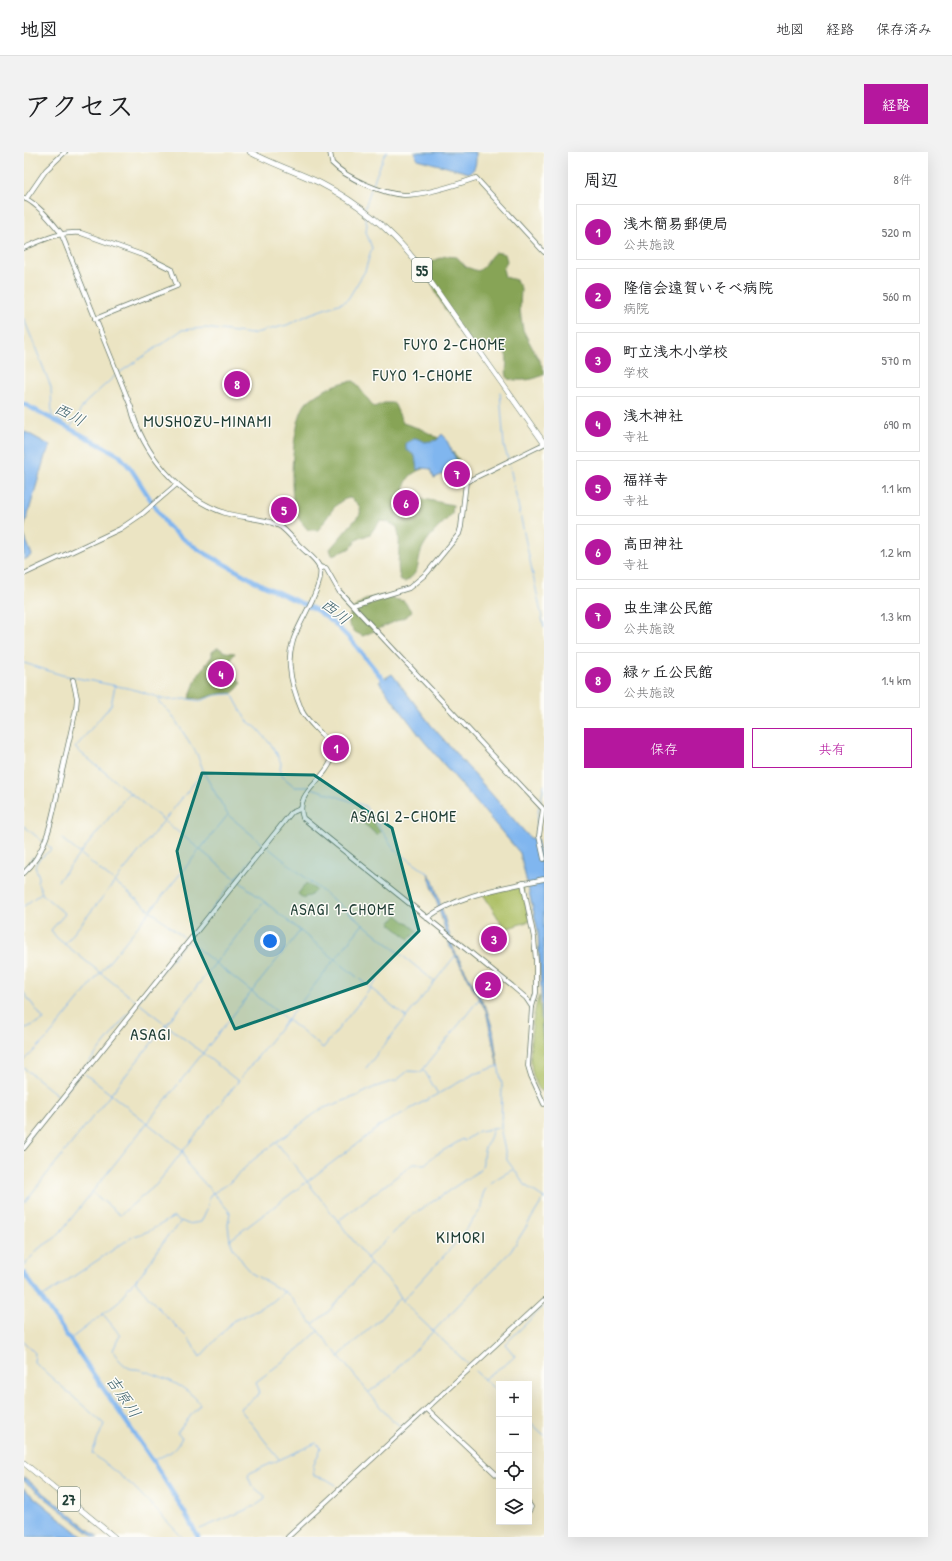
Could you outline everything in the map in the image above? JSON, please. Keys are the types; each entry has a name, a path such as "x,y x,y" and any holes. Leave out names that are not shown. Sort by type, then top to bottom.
{"main road":[{"name":"55","path":"250,152 320,183 362,209 386,228 403,245 420,267 544,444"},
{"name":"27","path":"24,1463 114,1537"}],"street":[{"path":"65,152 54,160 25,198 53,223 61,233 131,407 135,425 148,447 177,484 195,498 213,508 281,528 313,558 319,567 320,578 314,595 302,618 291,646 290,669 302,710 309,722 326,740 331,750 331,761 304,797 300,809 303,818 512,986 526,998 532,1007"},
{"path":"330,152 332,163 354,180 401,195 422,192 476,178 544,252"},
{"path":"24,248 61,233 81,233 104,240 163,264 171,269 175,275 177,286 96,319"},
{"path":"353,605 408,588 427,573 459,534 466,482 544,444"},
{"path":"24,574 120,530 177,484"},
{"path":"319,567 326,568 339,591 543,809 539,836 544,860"},
{"path":"24,873 39,854 47,835 52,816 76,709 77,698 73,680"},
{"path":"24,1148 291,813 300,809"},
{"path":"427,918 441,909 489,890 544,879"},
{"path":"525,883 532,922 536,961 536,993 532,1007 528,1066 544,1104"},
{"path":"288,1537 544,1300"},
{"path":"427,1409 496,1474"}],"highlighted area":[{"path":"202,773 314,775 392,828 419,931 367,983 235,1029 195,941 177,851"}],"green space":[{"path":"495,252 505,254 507,261 503,269 505,277 516,280 521,288 520,310 523,330 544,370 544,374 536,378 522,380 508,379 506,372 507,360 503,350 470,342 465,338 446,311 429,275 431,262 445,256 457,257 466,267 478,271"},
{"path":"348,381 354,381 374,407 384,403 394,403 403,423 421,429 442,440 459,461 422,469 409,478 405,484 405,493 409,496 453,505 452,514 427,540 421,550 415,573 405,582 401,581 399,575 399,534 397,527 388,522 380,521 370,534 356,540 352,546 346,550 332,555 330,549 360,514 358,504 350,498 344,499 335,506 318,530 308,530 296,513 292,489 293,456 298,423 302,411 307,402 323,391"},
{"path":"380,596 404,601 412,612 405,617 363,636 355,632 349,625 349,618 354,608 363,601"},
{"path":"217,648 225,652 235,653 230,665 241,684 232,693 223,693 200,699 189,698 197,677 212,656 212,652"},
{"path":"366,812 380,832 377,835 360,820"},
{"path":"306,883 316,890 304,899 298,894"},
{"path":"522,886 530,921 505,929 483,894"},
{"path":"397,915 417,931 409,939 390,924"},
{"path":"539,996 544,1054 544,1091 540,1091 536,1084 530,1054 534,1013"}],"water":[{"path":"414,152 476,152 476,164 469,173 417,159"},
{"path":"24,431 51,446 45,456 24,528"},
{"path":"442,434 460,467 434,478 431,469 422,468 417,470 415,456 406,449 406,443 416,438 425,442 437,440"},
{"path":"24,535 32,555 24,560"},
{"path":"392,674 431,725 530,838 537,839 544,880 544,1054 538,931 520,853 423,740 379,682"},
{"path":"428,873 433,880 454,950 487,1010 493,1030 498,1067 486,1011 450,946"},
{"path":"24,1477 98,1537 94,1537 24,1481"},
{"path":"24,1489 83,1537 24,1537"}],"waterway":[{"path":"372,186 387,152"},
{"path":"365,208 371,189"},
{"path":"119,373 182,330 205,328 251,334 287,325 310,314 344,302 348,299 365,271 372,248 366,232 367,224 364,214"},
{"path":"24,319 51,387 52,419"},
{"path":"70,428 85,403 116,375"},
{"path":"500,392 504,446 508,459"},
{"name":"西川","path":"24,404 119,455 131,469 168,527 201,551 262,585 316,610 334,623 351,640 386,683"},
{"path":"509,462 544,627"},
{"path":"24,663 62,675 132,689 167,700 187,699 200,701 216,695 232,694 246,720 258,729 275,750 281,763 280,770 282,776 295,787 309,787"},
{"path":"115,686 111,705 75,748 236,879"},
{"path":"159,699 159,702 170,712 197,754 205,775 228,815 263,844"},
{"path":"65,944 203,772"},
{"path":"540,803 544,785"},
{"path":"312,788 365,806 395,850 429,874"},
{"path":"58,881 129,793"},
{"path":"535,839 539,806"},
{"path":"24,1061 50,1035 227,816"},
{"path":"24,826 42,841"},
{"path":"62,839 187,940"},
{"path":"46,844 52,849 38,860 35,866 39,877 37,881 43,895 65,914 51,930 57,938 137,1002"},
{"path":"24,1144 263,845"},
{"path":"266,846 434,981"},
{"path":"24,869 33,857"},
{"path":"239,881 406,1017"},
{"path":"24,906 41,893"},
{"path":"24,1203 264,902"},
{"path":"92,1192 120,1215 156,1185 363,924"},
{"path":"24,1266 38,1249 55,1238 62,1230 300,931"},
{"path":"189,942 323,1048 399,953"},
{"path":"366,1068 455,956"},
{"path":"24,993 44,1020 24,1029"},
{"path":"69,1340 119,1302 127,1289 141,1275 168,1235 174,1231 181,1221 188,1224 201,1222 207,1209 210,1195 228,1184 253,1160 321,1109 357,1096 375,1087 397,1080 408,1071 421,1072 480,998"},
{"path":"140,1004 238,1081"},
{"path":"498,1065 502,1084 501,1132 507,1160 526,1186 544,1198"},
{"path":"230,1240 383,1124 474,1074 498,1066"},
{"path":"24,1068 61,1098"},
{"path":"424,1070 438,1094"},
{"path":"85,1074 183,1151 188,1165 230,1212 228,1225 230,1240 233,1248 244,1264 253,1274 288,1294 387,1415 400,1426"},
{"path":"338,1221 413,1164 425,1164 434,1156 463,1139 464,1141 479,1131 500,1128"},
{"path":"367,1258 411,1216 480,1170 484,1151 491,1136 492,1130"},
{"path":"277,1143 373,1266 394,1286 403,1301 468,1364"},
{"path":"403,1300 453,1246 482,1208 483,1194 490,1184 512,1170"},
{"path":"369,1392 388,1378 511,1251 544,1198"},
{"path":"40,1299 132,1237 149,1231 174,1217 180,1221"},
{"path":"313,1324 328,1312 370,1264"},
{"name":"吉原川","path":"24,1273 153,1461 198,1537"},
{"path":"136,1280 136,1282 159,1309 189,1339 200,1357 233,1321 272,1302 285,1291"},
{"path":"339,1356 380,1319 400,1297"},
{"path":"484,1379 508,1363 515,1356 505,1344 544,1306"},
{"path":"103,1314 120,1335 113,1350 122,1363 129,1368 140,1369 174,1382 189,1392 200,1404 177,1433 182,1437 176,1447 169,1453 153,1461"},
{"path":"279,1459 240,1409 260,1393 256,1382 299,1349 318,1331"},
{"path":"24,1342 35,1353 34,1362 104,1424 92,1453 133,1486 182,1537"},
{"path":"475,1371 496,1390"},
{"path":"532,1424 544,1435"},
{"path":"200,1529 255,1506 265,1499 265,1496 252,1486 248,1476 250,1473 316,1443 321,1448 313,1467 314,1476 326,1479 336,1485"}],"place":[{"name":"緑ヶ丘公民館","path":"237,384"},
{"name":"虫生津公民館","path":"457,474"},
{"name":"高田神社","path":"406,503"},
{"name":"福祥寺","path":"284,510"},
{"name":"浅木神社","path":"221,674"},
{"name":"浅木簡易郵便局","path":"336,748"},
{"name":"町立浅木小学校","path":"494,939"},
{"name":"隆信会遠賀いそべ病院","path":"488,985"}],"district":[{"name":"FUYO 2-CHOME","path":"455,344"},
{"name":"FUYO 1-CHOME","path":"423,375"},
{"name":"MUSHOZU-MINAMI","path":"208,420"},
{"name":"ASAGI 2-CHOME","path":"404,816"},
{"name":"ASAGI 1-CHOME","path":"343,909"},
{"name":"ASAGI","path":"151,1033"},
{"name":"KIMORI","path":"461,1236"}]}
